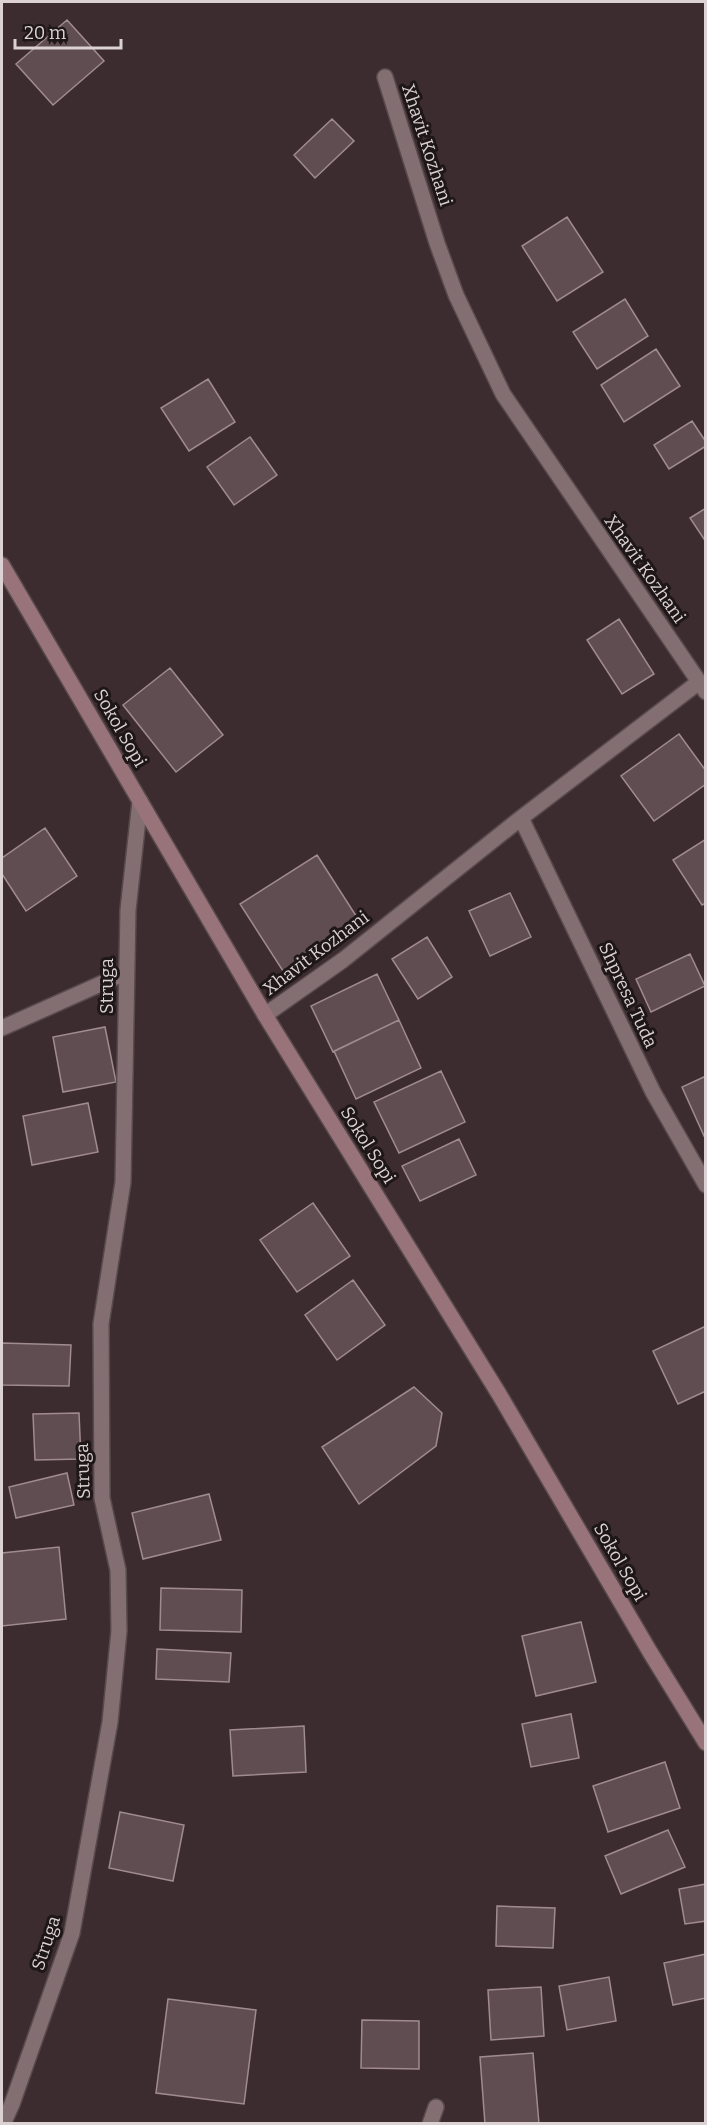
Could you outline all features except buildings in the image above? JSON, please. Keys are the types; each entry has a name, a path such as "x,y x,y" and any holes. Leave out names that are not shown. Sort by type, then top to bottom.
{"street":[{"name":"Xhavit Kozhani","path":"265,1015 343,960 521,818 702,688 503,393 456,295 437,243 385,77"},
{"name":"Sokol Sopi","path":"2,565 265,1015 499,1394 705,1743"},
{"name":"Struga","path":"3,2124 72,1933 110,1722 118,1643 118,1570 102,1497 101,1335 123,1182 127,1056 125,973 128,910 140,801"},
{"name":"Shpresa Tuda","path":"521,818 652,1092 705,1185"},
{"path":"2,1028 125,973"},
{"path":"430,2124 436,2107"}]}
